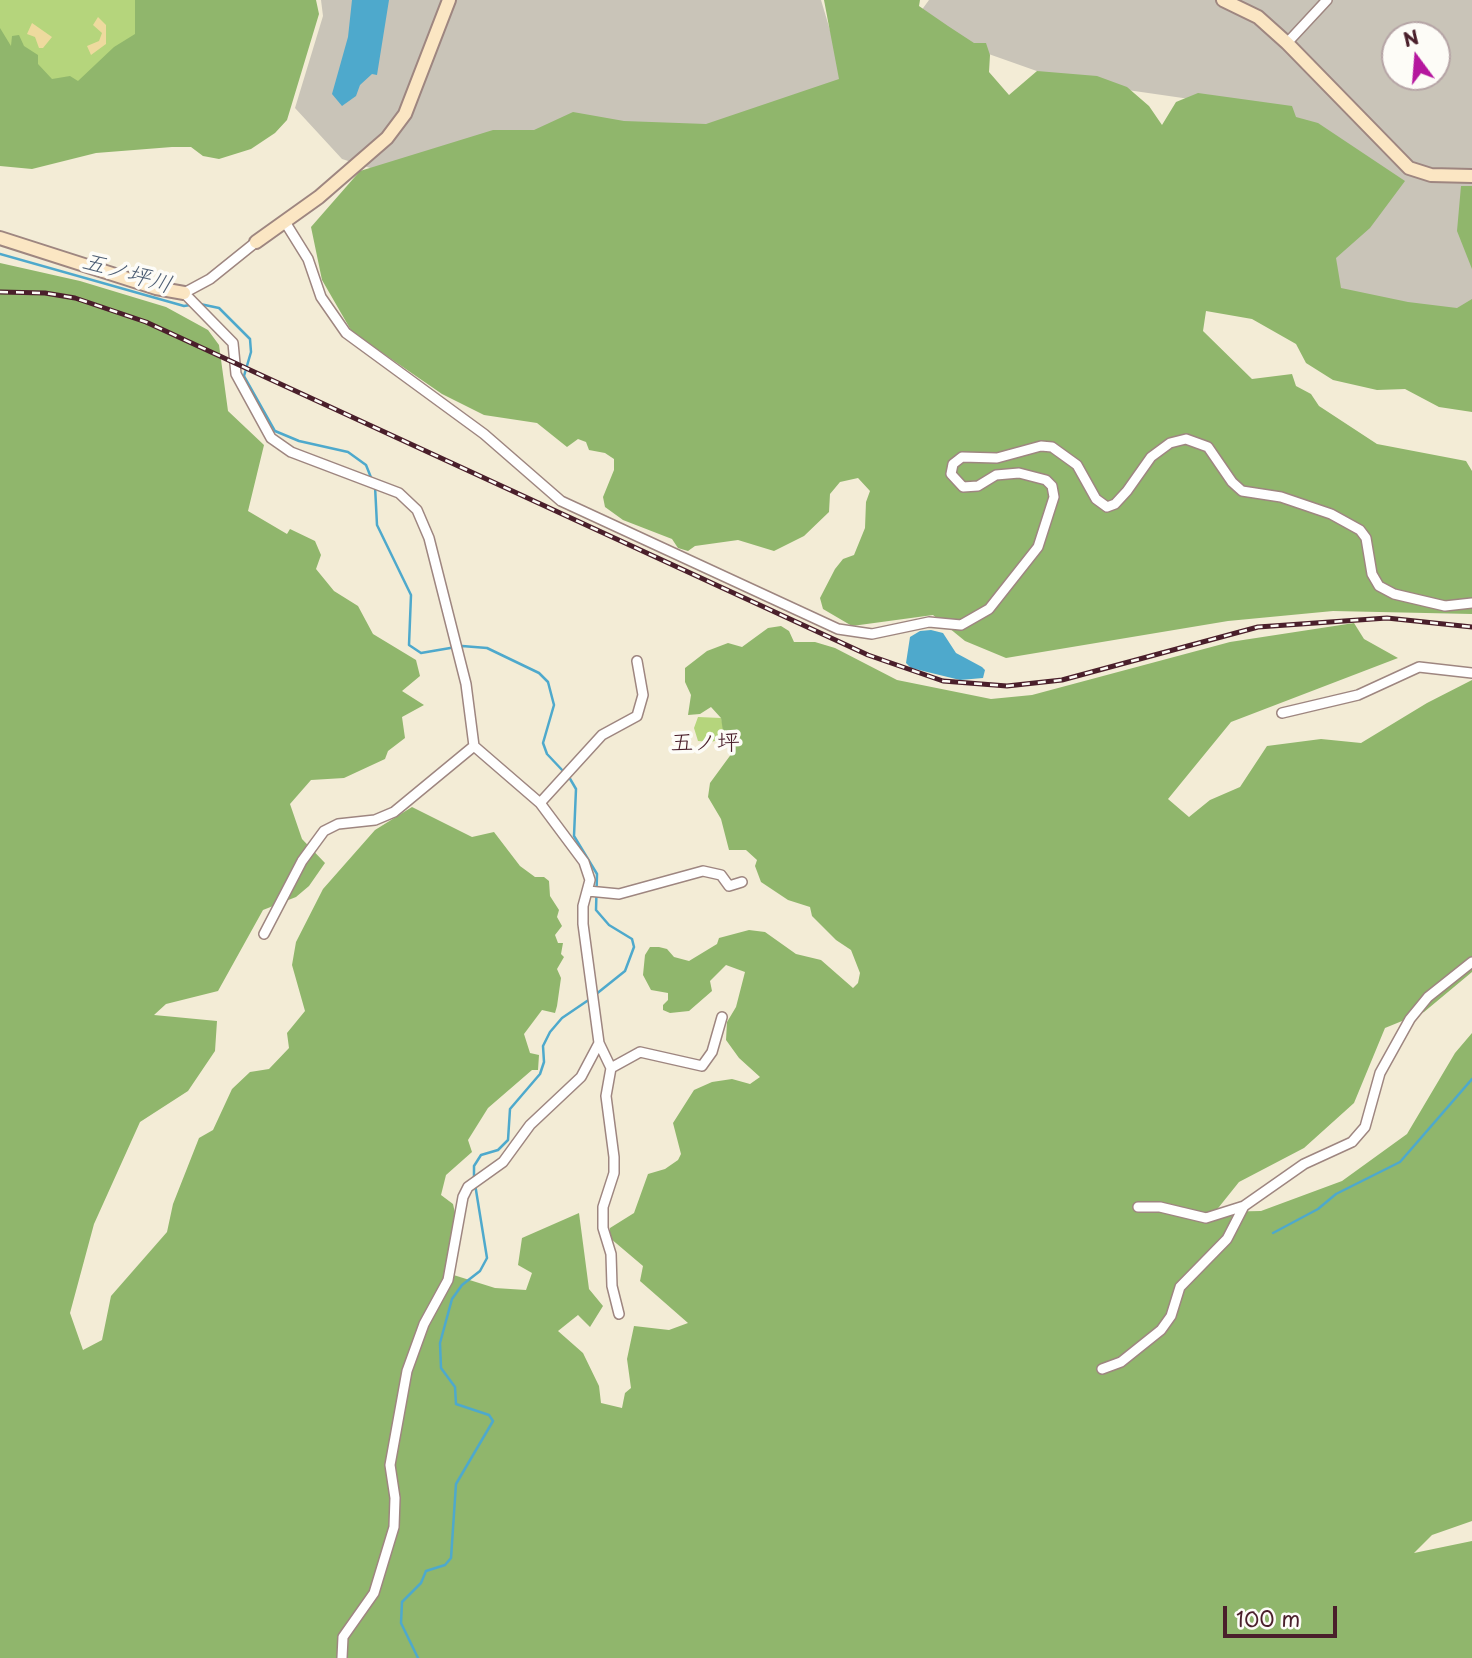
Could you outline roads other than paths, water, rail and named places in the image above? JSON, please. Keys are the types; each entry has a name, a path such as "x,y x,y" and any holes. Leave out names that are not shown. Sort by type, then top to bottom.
{"street":[{"path":"186,295 319,197 387,138 405,114 449,0"},
{"path":"1223,0 1258,17 1287,43 1409,168 1431,175 1472,176"},
{"path":"1287,43 1327,0"},
{"path":"285,222 308,259 321,298 346,333 484,434 561,501 838,629 872,634 929,622 961,625 989,609 1038,547 1054,497 1049,482 1019,473 996,475 978,486 963,487 951,474 956,460 969,456 997,458 1041,446 1052,447 1077,465 1096,499 1107,507 1115,504 1127,491 1151,457 1170,443 1186,439 1208,447 1232,482 1242,491 1281,497 1331,514 1360,530 1366,538 1372,574 1379,586 1394,594 1445,606 1472,603"},
{"path":"0,238 186,295 233,343 236,374 271,438 291,452 399,493 417,510 429,538 466,684 474,746 540,803 587,866 588,891 583,905 583,924 599,1043 611,1068 607,1096 614,1138 614,1173 603,1207 603,1228 611,1254 612,1286 619,1314"},
{"path":"540,803 602,735 637,716 643,695 637,661"},
{"path":"1282,713 1359,695 1419,667 1472,673"},
{"path":"264,934 302,861 324,831 338,824 374,820 394,812 474,746"},
{"path":"588,891 619,894 704,871 721,875 729,886 742,882"},
{"path":"1138,1207 1160,1207 1206,1218 1244,1206 1304,1164 1352,1142 1365,1128 1380,1073 1410,1019 1427,997 1472,962"},
{"path":"611,1068 640,1052 702,1066 712,1052 722,1017"},
{"path":"342,1658 343,1637 374,1593 394,1528 395,1498 390,1465 407,1371 424,1324 448,1280 463,1197 468,1187 503,1162 530,1125 581,1077 599,1043"},
{"path":"1102,1369 1121,1362 1161,1330 1171,1316 1180,1287 1227,1239 1244,1206"}],"water":[{"path":"352,0 389,0 377,75 372,74 360,85 356,96 342,106 332,94 348,37"},
{"path":"920,631 943,633 956,653 982,667 985,670 983,678 960,680 911,668 906,663 910,637"}],"waterway":[{"name":"五ノ坪川","path":"0,254 184,306 190,305"},
{"name":"五ノ坪川","path":"200,304 219,308 250,339 251,352 244,376 275,431 299,441 348,452 366,465 372,480"},
{"name":"五ノ坪川","path":"375,486 377,525 411,595 409,645 421,653 462,646 487,648 539,673 548,682 554,705 543,743 547,754 564,772"},
{"name":"五ノ坪川","path":"569,777 576,789 574,836 597,874 596,910 609,925 632,939 634,947 625,971 595,995"},
{"name":"五ノ坪川","path":"474,1177 474,1166 481,1155 498,1150 508,1140 510,1109 540,1074 544,1062 543,1046 550,1032 562,1018 590,999"},
{"path":"1273,1233 1318,1209 1336,1194 1400,1162 1472,1079"},
{"name":"五ノ坪川","path":"418,1658 401,1623 402,1602 421,1583 426,1571 445,1565 451,1558 456,1484 493,1421 489,1415 456,1404 455,1387 441,1368 440,1343 452,1299 462,1285 480,1271 487,1258 475,1184"}],"railway":[{"path":"0,292 45,293 75,298 146,322 868,655 943,681 1007,686 1062,680 1258,627 1387,618 1472,627"}],"district":[{"name":"五ノ坪","path":"705,744"}]}
